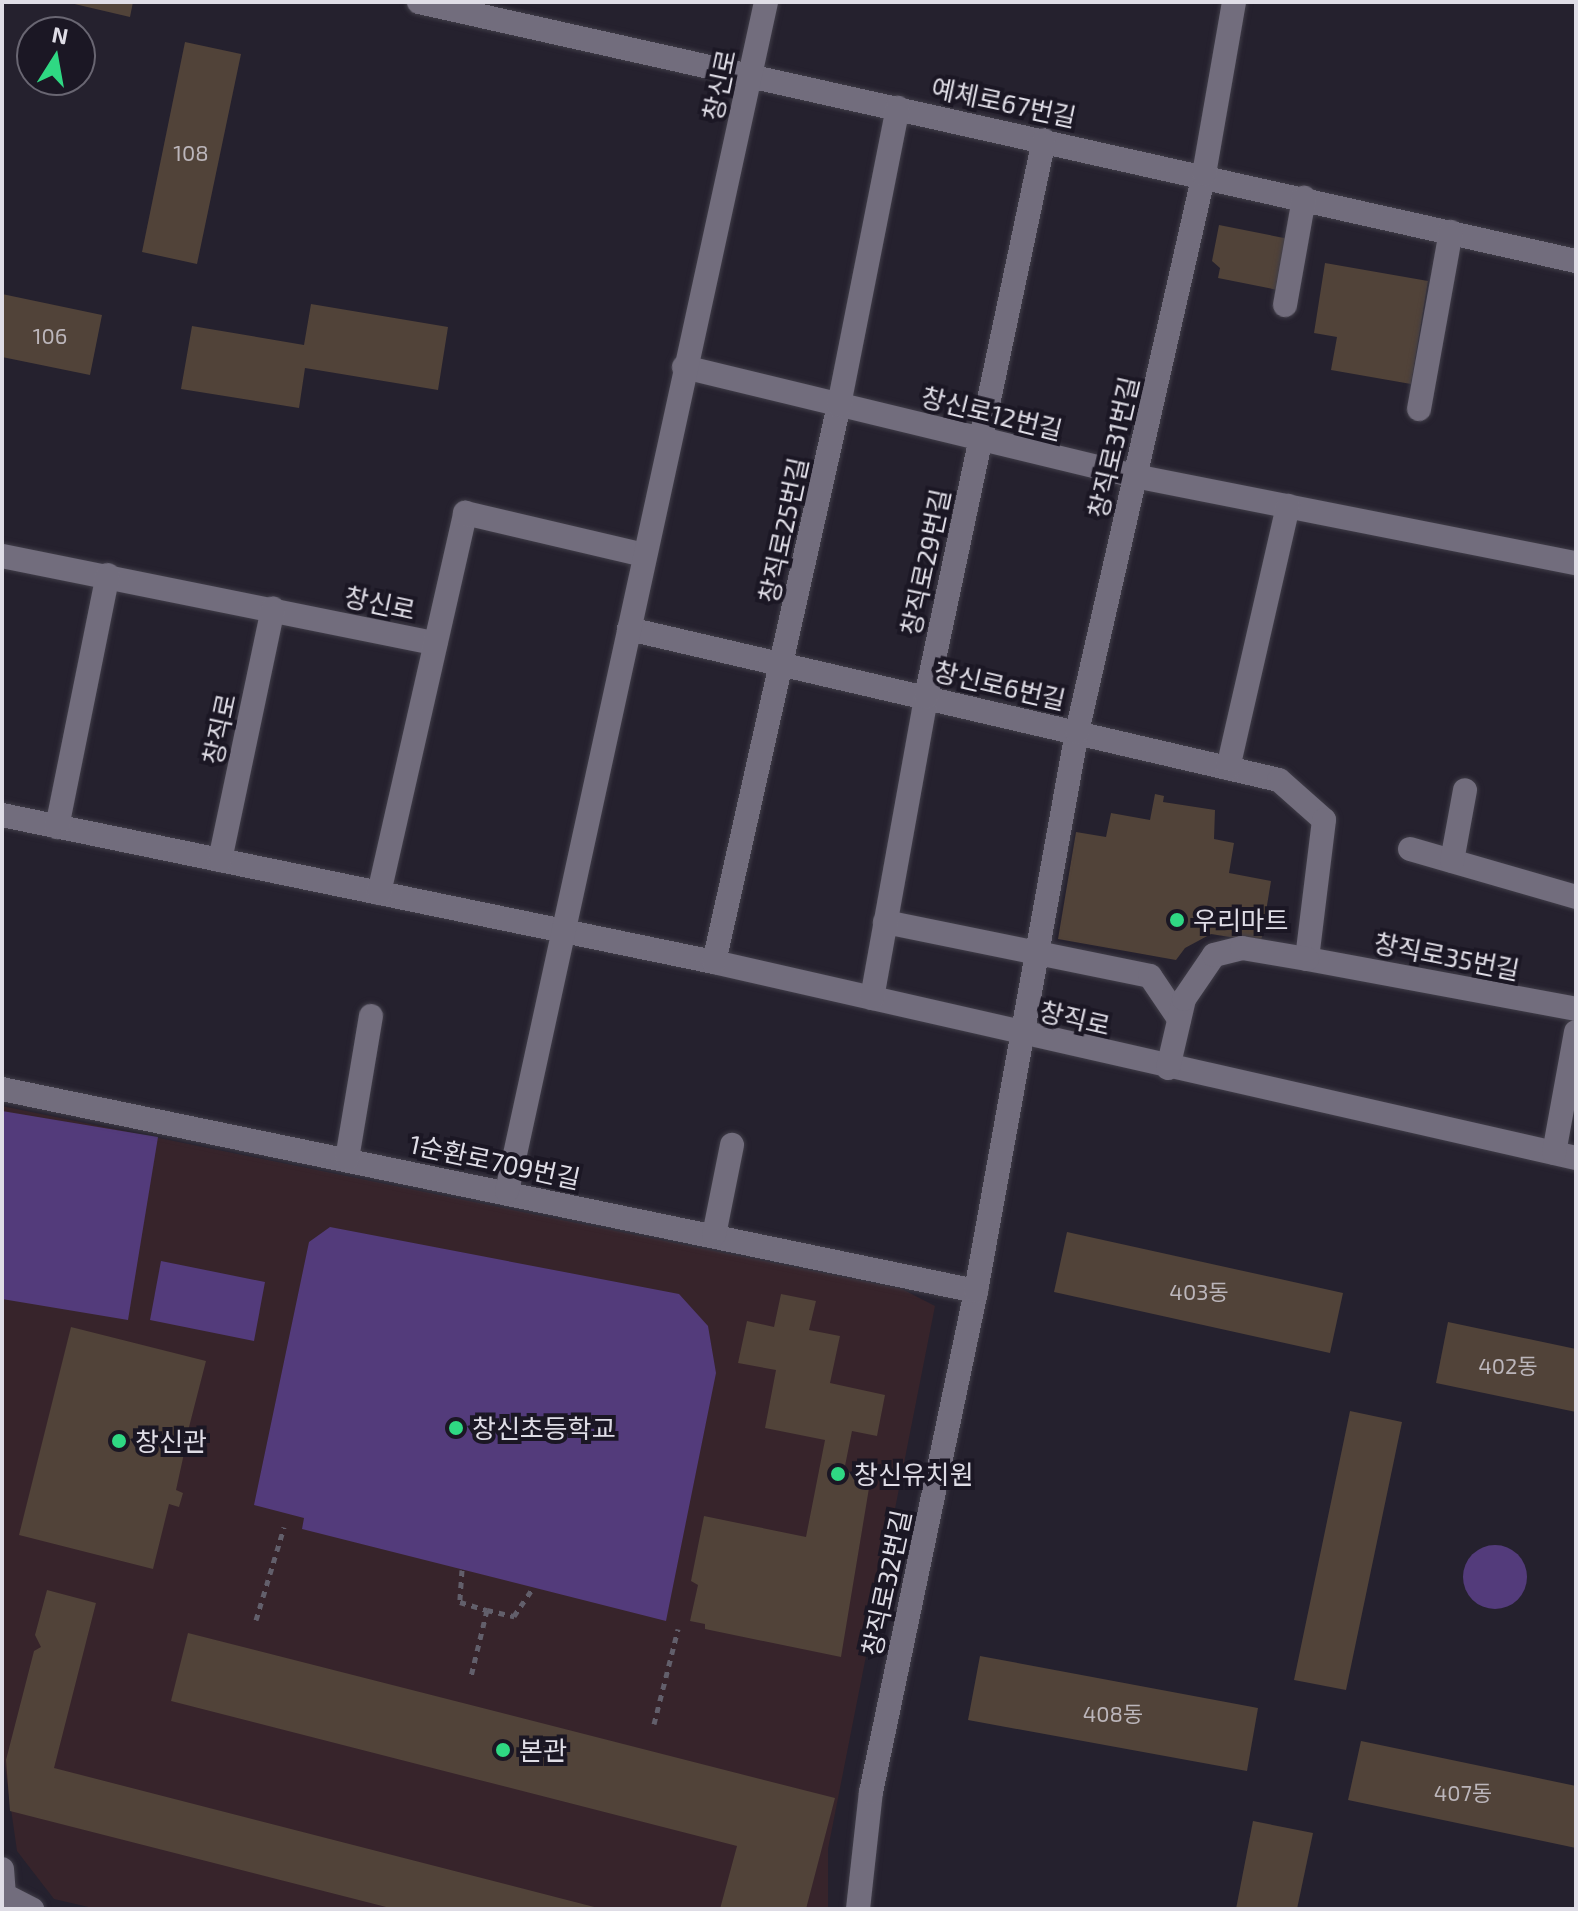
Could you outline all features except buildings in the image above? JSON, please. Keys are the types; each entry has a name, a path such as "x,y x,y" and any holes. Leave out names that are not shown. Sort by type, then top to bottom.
{"street":[{"name":"예체로67번길","path":"419,2 750,77 1204,174 1576,261"},
{"name":"창신로","path":"563,930 766,2"},
{"name":"창직로31번길","path":"1019,1034 1077,732 1204,174 1234,2"},
{"name":"창직로25번길","path":"714,962 839,405 898,108"},
{"name":"창직로29번길","path":"872,998 926,697 1044,140"},
{"path":"1285,305 1304,198"},
{"path":"1419,409 1451,232"},
{"name":"창신로12번길","path":"684,367 1135,476 1576,563"},
{"path":"1228,768 1288,506"},
{"name":"창신로","path":"2,556 435,643 465,513 644,555"},
{"path":"57,827 108,575"},
{"name":"창직로","path":"220,860 273,609"},
{"name":"창신로6번길","path":"629,629 1077,732"},
{"path":"379,893 435,643"},
{"path":"1077,732 1279,780 1324,820 1307,959"},
{"path":"1452,861 1465,790"},
{"name":"창직로","path":"2,815 714,962 1168,1068 1565,1155"},
{"path":"1410,849 1576,897"},
{"path":"885,922 1150,976 1179,1019"},
{"path":"507,1191 563,930"},
{"name":"창직로35번길","path":"1168,1068 1184,999 1214,955 1242,948 1576,1009"},
{"path":"347,1159 371,1016"},
{"path":"1565,1155 1576,1032"},
{"name":"창직로32번길","path":"858,1909 871,1792 976,1291 1019,1034"},
{"name":"1순환로709번길","path":"2,1089 507,1191 976,1291"},
{"path":"714,1235 732,1145"},
{"path":"2,1869 4,1900 32,1909"}],"path":[{"path":"256,1620 284,1527"},
{"path":"462,1570 460,1602 487,1610 514,1616 533,1588"},
{"path":"471,1676 487,1610"},
{"path":"654,1724 678,1629"}],"shaded area":[{"name":"창신초등학교","path":"2,1106 902,1289 935,1306 828,1849 828,1909 97,1909 54,1899 17,1851 2,1746"},
{"path":"2,1111 158,1137 128,1320 2,1299"},
{"path":"330,1227 679,1294 708,1326 716,1373 666,1621 302,1529 304,1518 254,1505 309,1242"},
{"path":"161,1261 265,1282 254,1341 150,1320"},
{"path":"1495,1545 1513,1551 1521,1559 1527,1577 1521,1595 1513,1603 1495,1609 1477,1603 1469,1595 1463,1577 1469,1559 1477,1551"}],"place":[{"name":"우리마트","path":"1177,920"},
{"name":"창신초등학교","path":"456,1428"},
{"name":"창신관","path":"119,1441"},
{"name":"창신유치원","path":"838,1474"},
{"name":"본관","path":"503,1750"}]}
